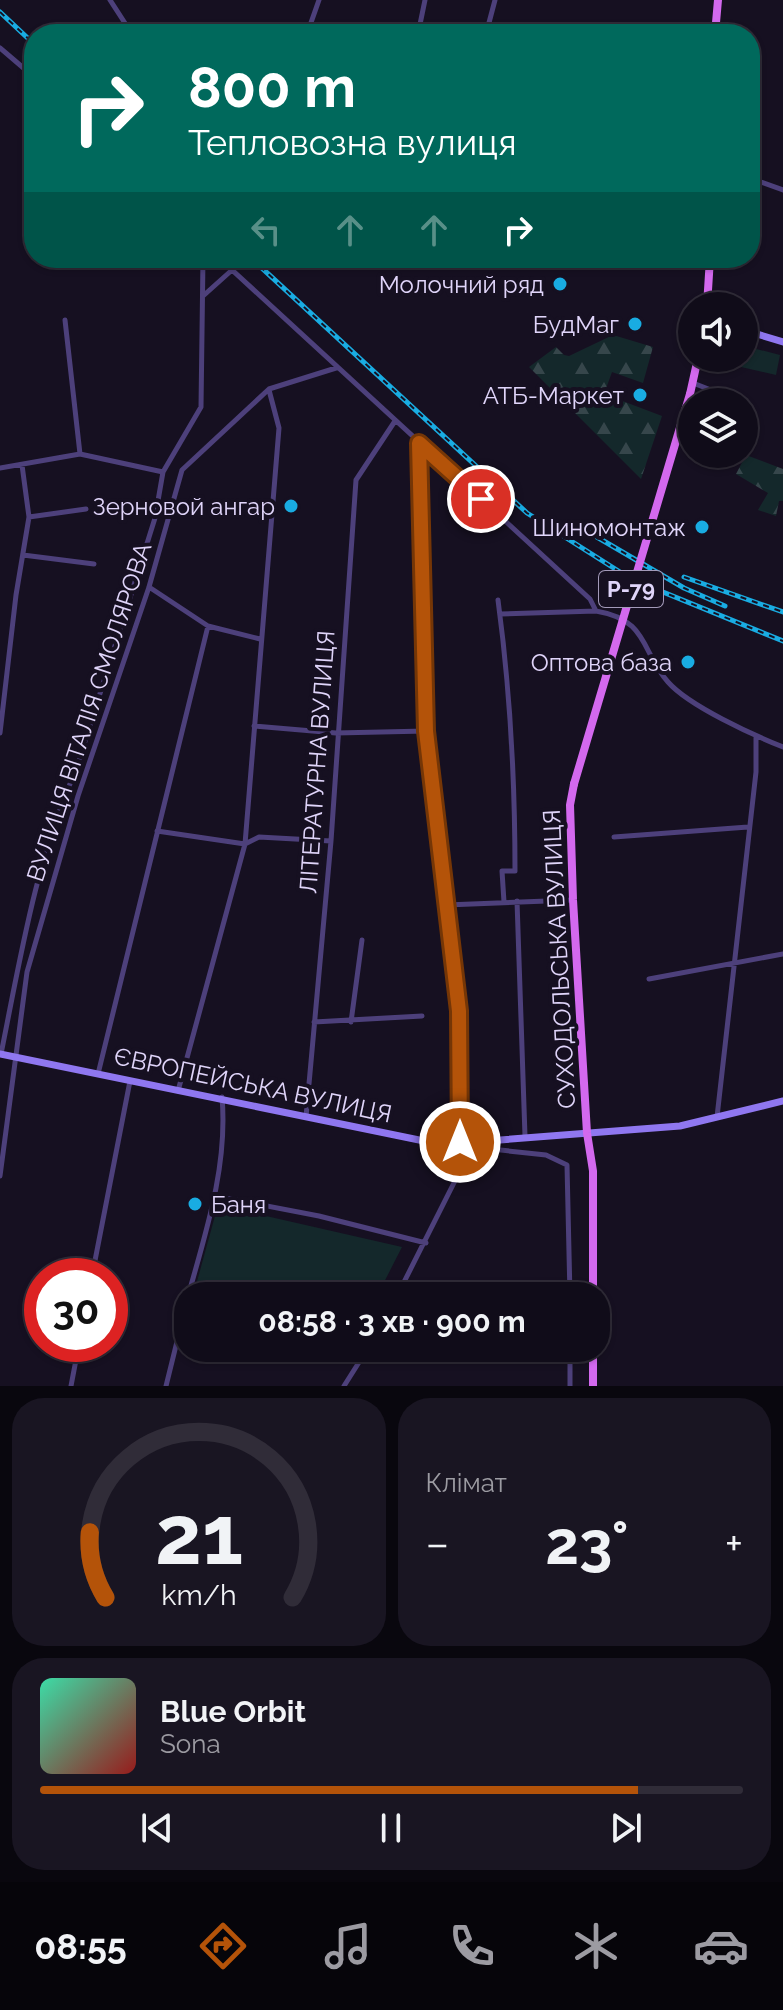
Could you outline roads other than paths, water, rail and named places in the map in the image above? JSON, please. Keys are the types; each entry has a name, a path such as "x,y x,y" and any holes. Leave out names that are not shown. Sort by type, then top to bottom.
{"main road":[{"path":"716,24 718,0"},
{"path":"708,292 709,268"},
{"name":"Р-79","path":"693,383 695,372"},
{"name":"СУХОДОЛЬСЬКА ВУЛИЦЯ","path":"587,1133 570,805 693,383"},
{"name":"Р-79","path":"587,1133 593,1171 593,1282"},
{"path":"593,1362 593,1386"}],"street":[{"path":"110,0 126,24"},
{"path":"310,24 318,0"},
{"path":"420,24 425,0"},
{"path":"489,24 495,0"},
{"path":"0,48 24,68"},
{"path":"760,182 783,190"},
{"name":"ВУЛИЦЯ ВІТАЛІЯ СМОЛЯРОВА","path":"1,1054 27,927 155,518 163,472 201,407 203,268"},
{"path":"202,296 232,270 590,599 596,611"},
{"path":"65,320 80,454"},
{"path":"758,334 783,342"},
{"name":"ВУЛИЦЯ ВІТАЛІЯ СМОЛЯРОВА","path":"0,1176 27,972 78,796 149,587 182,470 269,389 336,368"},
{"path":"693,383 706,388"},
{"path":"178,1091 245,844 279,428 269,389"},
{"name":"ЛІТЕРАТУРНА ВУЛИЦЯ","path":"306,1118 331,841 336,733 356,480 396,420"},
{"path":"419,443 426,731 459,1011 460,1142"},
{"path":"0,468 80,454 163,472"},
{"path":"0,733 29,517 22,465"},
{"path":"29,517 86,509"},
{"path":"23,555 94,564"},
{"path":"149,587 208,626 260,639"},
{"path":"498,600 515,855 515,871 502,871 504,902"},
{"path":"500,614 608,613 637,628 669,683 756,737 783,747"},
{"path":"98,1074 208,626"},
{"path":"254,726 336,733 426,731"},
{"path":"717,1119 756,772 756,737"},
{"path":"614,837 748,827"},
{"path":"157,831 245,844 259,837 331,841"},
{"path":"446,905 573,900"},
{"path":"517,901 525,1136"},
{"path":"351,1022 362,940"},
{"path":"649,979 783,954"},
{"path":"314,1022 422,1016"},
{"name":"ЄВРОПЕЙСЬКА ВУЛИЦЯ","path":"1,1054 178,1091 222,1097 306,1118 424,1141 473,1144 525,1136 680,1126 783,1101"},
{"path":"96,1258 130,1081"},
{"path":"192,1282 215,1196 224,1123 222,1097"},
{"path":"405,1282 473,1144 546,1155 567,1165 570,1282"},
{"path":"215,1196 319,1216 426,1243"},
{"path":"166,1386 174,1355"},
{"path":"71,1386 76,1362"},
{"path":"344,1386 359,1362"},
{"path":"570,1362 570,1386"}],"railway":[{"path":"0,12 24,35"},
{"path":"262,268 527,513 631,579 783,641"},
{"path":"590,533 684,588 725,606"},
{"path":"684,577 783,612"}],"place":[{"name":"Молочний ряд","path":"560,284"},
{"name":"БудМаг","path":"635,324"},
{"name":"АТБ-Маркет","path":"640,395"},
{"name":"Зерновой ангар","path":"291,506"},
{"name":"Шиномонтаж","path":"702,527"},
{"name":"Оптова база","path":"688,662"},
{"name":"Баня","path":"195,1204"}]}
